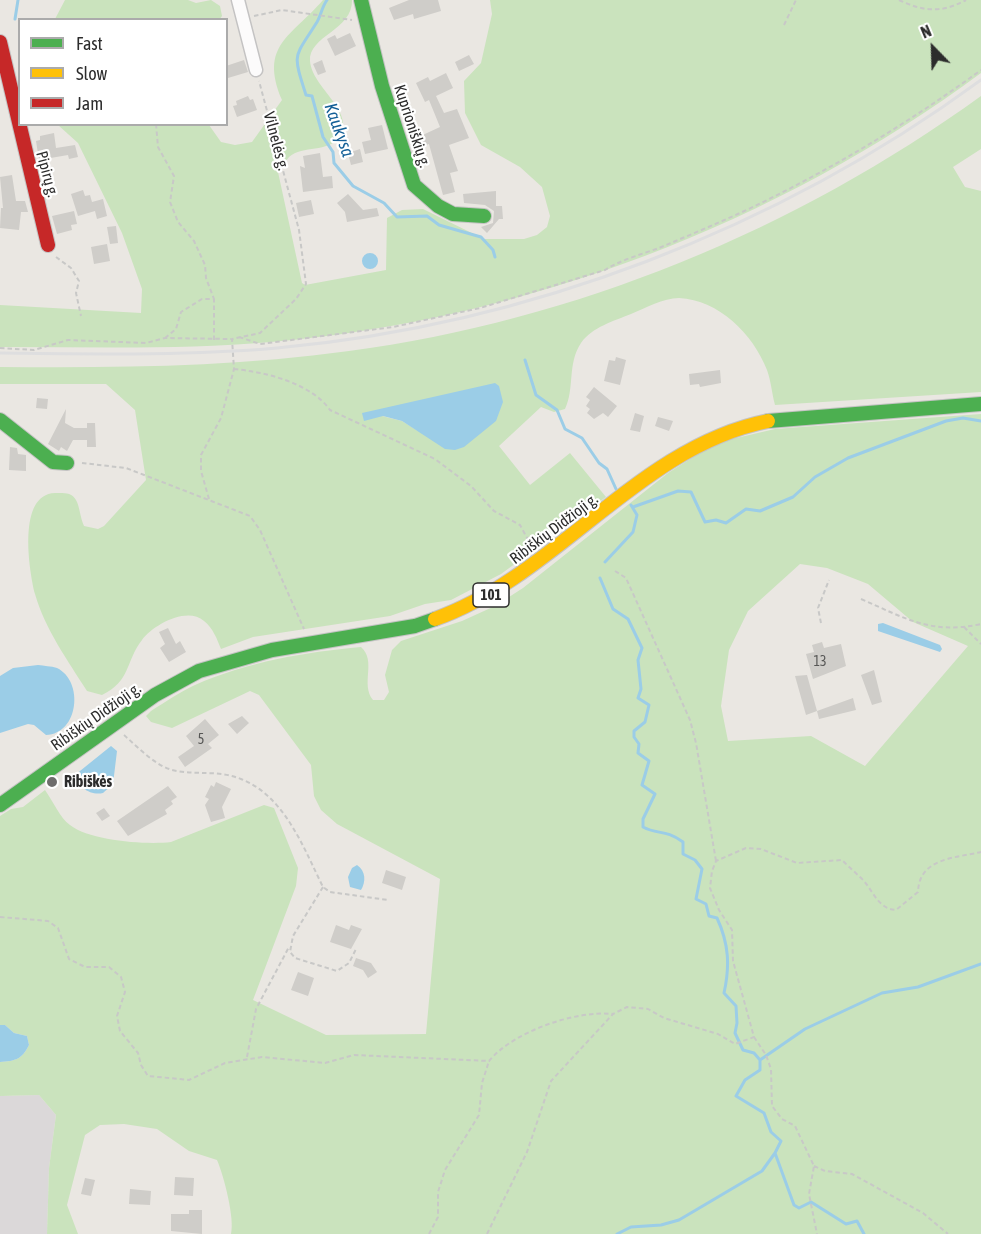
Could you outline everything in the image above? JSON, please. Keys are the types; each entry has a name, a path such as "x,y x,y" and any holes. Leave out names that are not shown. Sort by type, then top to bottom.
{"main road":[{"name":"Kuprioniškių g.","path":"361,0 388,107 414,185 438,206 453,214 484,216"},
{"name":"Pipirų g.","path":"0,42 21,141 48,245"},
{"name":"Ribiškių Didžioji g.","path":"0,805 172,684 198,671 245,656 415,626 439,619 484,598 539,561 677,457 735,430 800,417 981,404"},
{"path":"0,420 53,462 67,463"}],"street":[{"path":"238,0 256,70"}],"path":[{"path":"784,25 796,0"},
{"path":"899,0 916,8 948,9 966,0"},
{"path":"243,19 282,10 326,14 366,23"},
{"name":"Vilnelės g.","path":"238,337 260,333 296,299 306,284 299,230 256,70"},
{"path":"0,348 34,350 68,340 146,343 165,338 214,340 238,337 260,344 393,327 480,308 605,270 616,262 630,260 668,244 812,178 903,124 981,70"},
{"path":"156,126 158,147 174,176 170,202 178,222 194,242 205,266 206,278 214,299 214,340"},
{"path":"48,245 54,255 74,272 79,281 76,293 81,316"},
{"path":"165,338 176,328 181,312 202,299 214,299"},
{"path":"209,499 201,471 201,455 221,418 234,369 232,339"},
{"path":"234,369 255,371 310,392 323,400 330,410 435,459 471,486 494,511 520,525 539,561"},
{"path":"67,463 126,468 151,480 209,499 250,516 260,530 298,612 308,644"},
{"path":"615,571 626,578 690,720 716,861 710,888 719,910 732,930 733,961 754,1037 766,1055 771,1069 772,1106 782,1119 795,1126 814,1166 809,1194 817,1234"},
{"path":"821,623 818,608 829,580"},
{"path":"861,599 924,626 964,627 981,624"},
{"path":"964,627 981,644"},
{"path":"115,724 153,760 175,771 210,771 242,779 261,790 294,829 322,887 330,892 388,900"},
{"path":"716,861 746,848 761,849 797,863 842,861 865,883 876,899 890,910 896,910 918,892 918,884 928,867 948,859 981,852"},
{"path":"247,1058 256,1009 289,947 292,936 322,887"},
{"path":"0,917 48,921 58,928 69,959 85,967 108,967 121,977 125,992 117,1016 120,1031 138,1053 148,1076 189,1080 225,1063 247,1058 287,1058 326,1063 354,1055 388,1055 489,1061"},
{"path":"289,947 295,958 337,972 349,963 356,949"},
{"path":"487,1234 527,1152 550,1081 613,1014 627,1007 648,1010 664,1018 718,1034 735,1044 754,1037"},
{"path":"429,1234 438,1217 438,1192 445,1170 479,1115 482,1083 489,1061 498,1050 549,1024 582,1015 613,1014"},
{"path":"814,1166 825,1171 852,1174 923,1213 948,1234"}],"shaded area":[{"path":"39,1095 56,1115 49,1168 47,1234 0,1234 0,1096"}],"green space":[{"path":"65,0 188,0 196,3 211,0 220,6 222,16 220,18 56,18"},
{"path":"323,0 352,0 346,19 316,45 311,52 310,61 318,81 338,109 343,128 334,142 295,153 289,157 278,172 302,283 305,285 386,270 387,218 402,210 423,209 484,239 524,239 537,235 547,227 550,216 542,187 520,167 481,145 465,113 464,81 481,63 492,14 490,0 981,0 981,73 902,127 820,176 734,219 645,256 553,287 460,312 366,330 271,342 170,347 0,347 0,305 141,313 142,289 122,233 78,143 59,126 210,126 221,142 235,145 252,142 282,100 274,66 276,54 290,33"},
{"path":"981,96 981,149 953,167 965,187 981,191 981,392 775,405 768,374 761,357 744,332 733,321 708,305 694,300 679,298 655,304 604,325 586,337 574,359 570,393 565,409 554,412 541,407 499,446 530,485 570,453 606,497 501,574 451,600 425,604 390,616 253,637 221,649 212,630 204,621 197,617 180,616 162,623 147,634 137,648 123,677 111,690 102,695 87,691 58,644 39,607 30,568 28,535 30,519 35,506 43,497 64,493 70,494 76,500 84,526 98,529 104,526 146,480 135,410 106,384 0,384 0,367 175,365 305,356 433,337 517,317 600,292 680,262 759,228 836,188 910,144","holes":["382,416 496,421 418,431 402,421"]},
{"path":"981,414 981,1234 231,1234 228,1197 217,1160 189,1151 157,1129 124,1124 100,1125 85,1135 67,1205 78,1234 47,1234 49,1168 56,1115 39,1095 0,1096 0,1062 18,1058 29,1045 27,1036 14,1033 5,1025 0,1025 0,816 11,809 23,807 45,790 63,818 79,830 119,841 161,843 171,842 264,805 274,808 298,868 296,886 253,1000 326,1035 426,1034 440,879 337,824 321,810 314,796 311,765 259,695 250,691 172,728 151,722 146,716 189,688 235,670 298,655 361,647 368,659 369,694 373,700 384,700 389,692 385,675 392,650 401,641 462,621 495,606 523,588 668,473 703,451 732,439 775,429","holes":["800,564 827,568 868,584 913,622 968,646 865,766 811,736 728,741 721,706 729,650 748,611"]}],"water":[{"path":"367,253 373,253 378,261 376,267 367,269 362,264 362,258"},
{"path":"495,383 499,386 503,402 496,421 464,447 455,450 445,449 402,421 383,416 364,421 362,413"},
{"path":"883,623 940,645 942,649 940,652 878,631 878,624"},
{"path":"38,665 57,668 66,675 74,695 71,717 57,732 46,735 34,725 28,724 0,733 0,676 13,668"},
{"path":"111,746 117,751 113,784 103,793 98,794 85,790 75,775"},
{"path":"357,865 364,877 361,890 350,887 348,877 352,868"},
{"path":"0,1025 5,1025 14,1033 27,1036 29,1045 18,1058 0,1062"}],"building":[{"path":"409,0 438,0 441,11 414,19 413,14 394,20 389,8"},
{"path":"350,33 356,46 335,56 327,39 335,35 337,39"},
{"path":"469,55 474,64 459,71 455,62"},
{"path":"244,60 248,72 228,78 228,65"},
{"path":"322,60 326,72 318,75 313,64"},
{"path":"446,73 453,88 436,96 444,113 457,109 469,138 449,145 458,171 450,173 455,192 443,195 429,144 418,148 414,139 440,127 429,100 425,102 416,83 428,77 430,81"},
{"path":"248,96 250,100 253,99 257,110 237,117 233,106 237,105 236,101"},
{"path":"382,125 388,149 365,154 362,142 371,140 368,128"},
{"path":"54,133 56,148 75,145 78,157 69,159 68,155 39,160 36,141 40,140 40,136"},
{"path":"360,149 363,162 351,165 348,153"},
{"path":"320,153 323,177 332,176 333,188 303,192 300,166 305,168 303,156"},
{"path":"12,175 16,201 25,201 28,212 21,212 19,230 0,228 1,208 3,208 0,177"},
{"path":"83,190 85,196 90,195 92,202 103,199 107,216 97,219 95,211 78,216 71,194"},
{"path":"496,191 496,206 502,206 503,219 499,219 487,233 481,227 493,223 494,211 485,205 464,203 463,194"},
{"path":"348,194 363,210 377,208 379,216 347,222 345,212 337,203"},
{"path":"311,200 314,214 299,217 296,203"},
{"path":"74,211 77,224 71,225 72,230 57,234 52,216"},
{"path":"116,226 118,243 110,244 107,227"},
{"path":"107,244 110,261 94,264 91,247"},
{"path":"616,357 626,360 620,385 604,381 609,360 615,361"},
{"path":"720,370 721,383 700,387 699,384 690,385 689,374"},
{"path":"594,387 617,406 608,417 603,413 594,419 587,413 590,409 586,406 590,400 586,397"},
{"path":"37,398 48,399 47,409 36,408"},
{"path":"66,409 65,423 74,428 87,428 87,423 95,423 96,447 87,447 87,440 73,440 67,451 61,447 59,451 48,444"},
{"path":"635,413 644,416 640,432 630,430"},
{"path":"658,417 673,421 669,431 655,426"},
{"path":"10,447 17,448 18,454 26,455 26,471 9,470"},
{"path":"168,628 176,644 180,641 186,652 169,662 160,648 165,644 159,632"},
{"path":"822,642 824,648 841,644 846,666 813,679 806,654 814,652 812,645"},
{"path":"874,670 882,702 872,705 861,675"},
{"path":"807,675 817,711 806,715 795,676"},
{"path":"853,698 856,710 819,719 817,711"},
{"path":"242,716 249,723 237,734 228,724"},
{"path":"205,719 219,735 208,744 212,748 185,767 178,757 194,746 186,736"},
{"path":"216,782 231,789 222,807 225,818 211,822 205,805 209,799 205,797 211,785 214,787"},
{"path":"168,786 177,797 171,801 173,804 165,810 167,814 128,836 117,821"},
{"path":"104,808 110,816 102,821 96,813"},
{"path":"386,870 406,877 402,890 382,883"},
{"path":"336,925 349,930 351,925 362,929 351,949 330,942"},
{"path":"356,958 371,963 377,972 368,978 363,970 353,966"},
{"path":"298,972 314,978 308,996 291,990"},
{"path":"175,1177 194,1178 193,1196 174,1195"},
{"path":"85,1178 95,1180 91,1196 81,1194"},
{"path":"130,1189 151,1191 150,1205 129,1204"},
{"path":"189,1210 202,1210 202,1234 171,1231 171,1214 189,1214"}],"waterway":[{"path":"15,19 18,0"},
{"name":"Kaukysa","path":"327,0 300,50 297,62 306,95 312,96 323,137 333,152 334,163 353,186 384,203 397,217 427,216 439,225 481,237 493,250 495,257"},
{"name":"Kaukysa","path":"525,360 536,395 557,410 565,429 582,438 599,463 607,469 616,489"},
{"path":"633,507 678,491 691,492 705,522 716,520 726,523 746,509 760,511 793,497 815,477 848,458 946,421 963,418 981,421"},
{"name":"Kaukysa","path":"605,562 633,532 637,515 631,505"},
{"name":"Kaukysa","path":"600,578 613,609 628,619 642,648 638,660 641,689 638,698 649,705 645,722 634,731 634,737 639,744 638,753 649,761 642,785 655,794 643,819 643,827 671,835 683,842 683,854 695,860 702,869 696,899 706,904 709,916 717,918 724,937 728,964 724,993 736,1006 735,1033 743,1050 754,1053 760,1060 760,1070 745,1080 736,1096 764,1113 771,1132 781,1141 775,1153 794,1205 799,1208 811,1202 846,1224 857,1221 864,1234"},
{"path":"760,1060 805,1029 882,993 918,987 981,964"},
{"path":"617,1234 631,1227 661,1225 679,1220 762,1171 775,1153"}],"railway":[{"path":"0,353 173,353 277,348 371,336 464,317 557,292 647,261 735,224 821,182 903,133 981,80"}],"traffic: fast":[{"path":"361,0 382,86 414,185 438,206 453,214 484,216"},
{"path":"768,421 981,404"},
{"path":"0,420 53,462 67,463"},
{"path":"0,805 155,695 199,671 272,650 415,626 435,619"}],"traffic: slow":[{"path":"435,619 479,599 521,573 638,483 678,457 721,435 768,421"}],"traffic: jam":[{"path":"0,42 18,118"},
{"path":"20,126 48,245"}],"place":[{"name":"Ribiškės","path":"52,782"}]}
